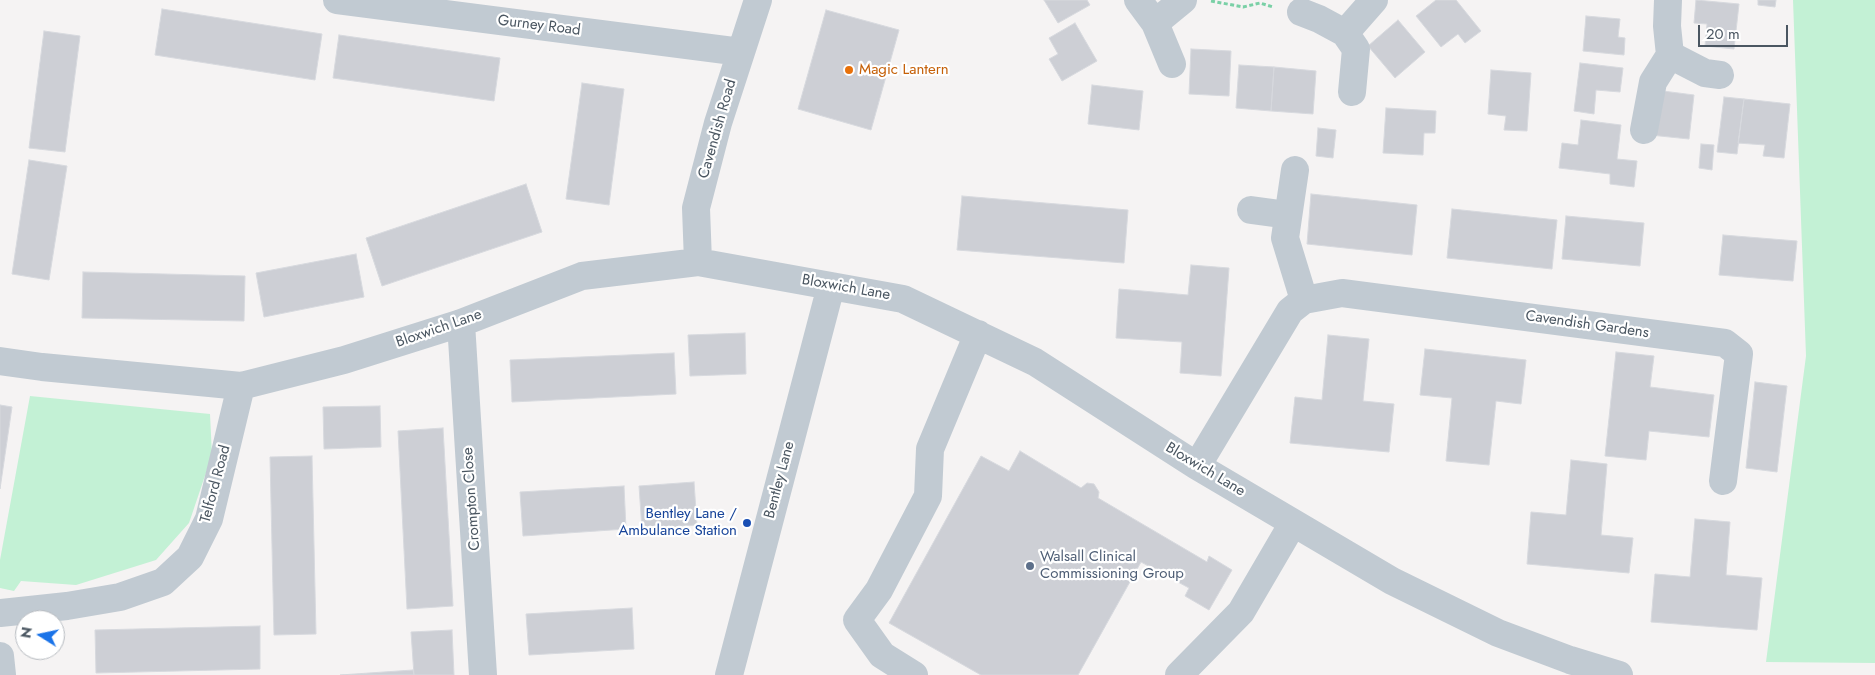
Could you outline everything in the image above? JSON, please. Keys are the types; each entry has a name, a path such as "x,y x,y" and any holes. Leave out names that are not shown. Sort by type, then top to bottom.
{"street":[{"name":"Gurney Road","path":"337,0 382,3 741,52"},
{"name":"Cavendish Road","path":"698,262 696,208 718,123 758,0"},
{"path":"1138,0 1155,23 1172,64"},
{"path":"1155,23 1183,0"},
{"path":"1345,33 1374,0"},
{"path":"1644,130 1653,82 1670,56 1666,26 1668,0"},
{"path":"1301,12 1345,33 1356,49 1352,92"},
{"path":"1670,56 1705,74 1720,75"},
{"path":"1196,466 1290,312 1304,300 1285,238 1295,170"},
{"path":"1251,210 1288,215"},
{"name":"Bloxwich Lane","path":"0,361 42,367 241,386 344,360 461,323 582,276 698,262 903,298 1035,362 1196,466 1392,581 1498,633 1570,660 1619,675"},
{"name":"Bentley Lane","path":"729,675 831,286"},
{"name":"Cavendish Gardens","path":"1304,300 1342,293 1725,343 1740,354 1723,481"},
{"name":"Crompton Close","path":"461,323 483,675"},
{"path":"914,675 882,655 857,620 879,590 928,496 930,449 978,334"},
{"name":"Telford Road","path":"0,613 67,606 120,597 162,582 190,557 209,519 241,386"},
{"path":"1179,675 1241,612 1293,523"},
{"path":"0,656 2,675"}],"path":[{"path":"1205,0 1243,7 1260,3 1301,12"}],"green space":[{"path":"1793,0 1875,0 1875,663 1766,662 1806,356"},
{"path":"30,396 210,414 212,455 189,523 156,560 76,585 21,581 14,591 0,588 0,560"}],"building":[{"path":"1044,0 1087,0 1090,5 1058,23"},
{"path":"1436,0 1456,0 1481,31 1465,43 1458,34 1441,47 1416,16"},
{"path":"1696,0 1739,4 1734,49 1705,46 1707,24 1694,23"},
{"path":"1758,0 1776,0 1775,7 1758,5"},
{"path":"162,9 322,34 315,80 155,55"},
{"name":"Magic Lantern","path":"826,10 899,30 871,130 798,109"},
{"path":"1586,16 1620,19 1618,37 1625,38 1624,55 1583,51"},
{"path":"1398,20 1425,52 1395,78 1368,46"},
{"path":"1075,23 1097,61 1062,81 1049,59 1058,54 1049,38"},
{"path":"44,31 80,36 65,152 29,148"},
{"path":"339,35 500,58 494,101 333,78"},
{"path":"1191,49 1231,51 1229,96 1189,94"},
{"path":"1580,63 1623,68 1620,92 1596,90 1594,114 1574,111"},
{"path":"1239,65 1274,67 1271,111 1236,108"},
{"path":"1274,67 1316,71 1313,114 1271,111"},
{"path":"1491,70 1531,73 1527,131 1504,130 1506,116 1488,114"},
{"path":"582,83 624,89 609,205 566,199"},
{"path":"1092,85 1143,91 1139,130 1088,124"},
{"path":"1655,90 1694,95 1689,139 1650,135"},
{"path":"1724,97 1744,99 1737,154 1717,152"},
{"path":"1744,99 1790,104 1784,158 1763,156 1765,145 1738,143"},
{"path":"1386,108 1436,111 1435,133 1424,133 1423,155 1383,153"},
{"path":"1581,120 1621,125 1617,159 1637,161 1634,187 1610,184 1610,174 1559,168 1562,143 1578,145"},
{"path":"1318,128 1336,130 1333,158 1316,156"},
{"path":"1701,144 1714,145 1712,170 1699,168"},
{"path":"29,160 67,166 49,280 12,274"},
{"path":"526,184 542,232 382,286 366,238"},
{"path":"1311,194 1417,205 1412,255 1307,244"},
{"path":"962,196 1128,210 1124,263 957,250"},
{"path":"1452,209 1557,220 1552,269 1447,258"},
{"path":"1566,216 1644,223 1640,266 1562,259"},
{"path":"1723,235 1797,241 1793,281 1719,275"},
{"path":"356,254 364,297 264,317 256,273"},
{"path":"1191,265 1229,268 1221,376 1180,373 1182,342 1116,338 1119,289 1188,295"},
{"path":"83,272 245,276 244,321 82,318"},
{"path":"745,333 746,374 690,376 688,335"},
{"path":"1328,335 1369,339 1363,401 1394,404 1389,452 1290,443 1295,397 1322,400"},
{"path":"1425,349 1526,360 1521,404 1496,401 1489,465 1446,461 1452,398 1420,395"},
{"path":"1616,352 1654,356 1650,387 1714,395 1709,437 1649,431 1646,460 1605,456"},
{"path":"674,353 676,394 512,402 510,360"},
{"path":"1755,382 1787,386 1777,472 1746,468"},
{"path":"0,405 12,407 0,489"},
{"path":"380,406 381,447 324,449 323,407"},
{"path":"443,428 453,606 407,609 398,431"},
{"name":"Walsall Clinical Commissioning Group","path":"1020,451 1081,488 1087,483 1094,484 1099,492 1098,498 1207,562 1209,556 1232,570 1209,610 1185,596 1189,588 1141,562 1078,675 981,675 889,623 981,456 1009,471"},
{"path":"312,456 316,634 274,635 270,457"},
{"path":"1571,460 1607,464 1601,535 1633,538 1629,573 1527,564 1531,512 1566,515"},
{"path":"694,482 697,525 642,529 639,486"},
{"path":"624,486 626,529 523,536 520,492"},
{"path":"1695,519 1730,522 1726,575 1762,578 1757,630 1651,622 1655,574 1690,577"},
{"path":"632,608 634,649 529,655 526,614"},
{"path":"260,626 260,669 96,673 95,630"},
{"path":"452,630 454,675 414,675 411,632"},
{"path":"413,670 414,675 340,675"}],"place":[{"name":"Magic Lantern","path":"849,70"},
{"name":"Bentley Lane / Ambulance Station","path":"747,523"},
{"name":"Walsall Clinical Commissioning Group","path":"1030,566"}]}
